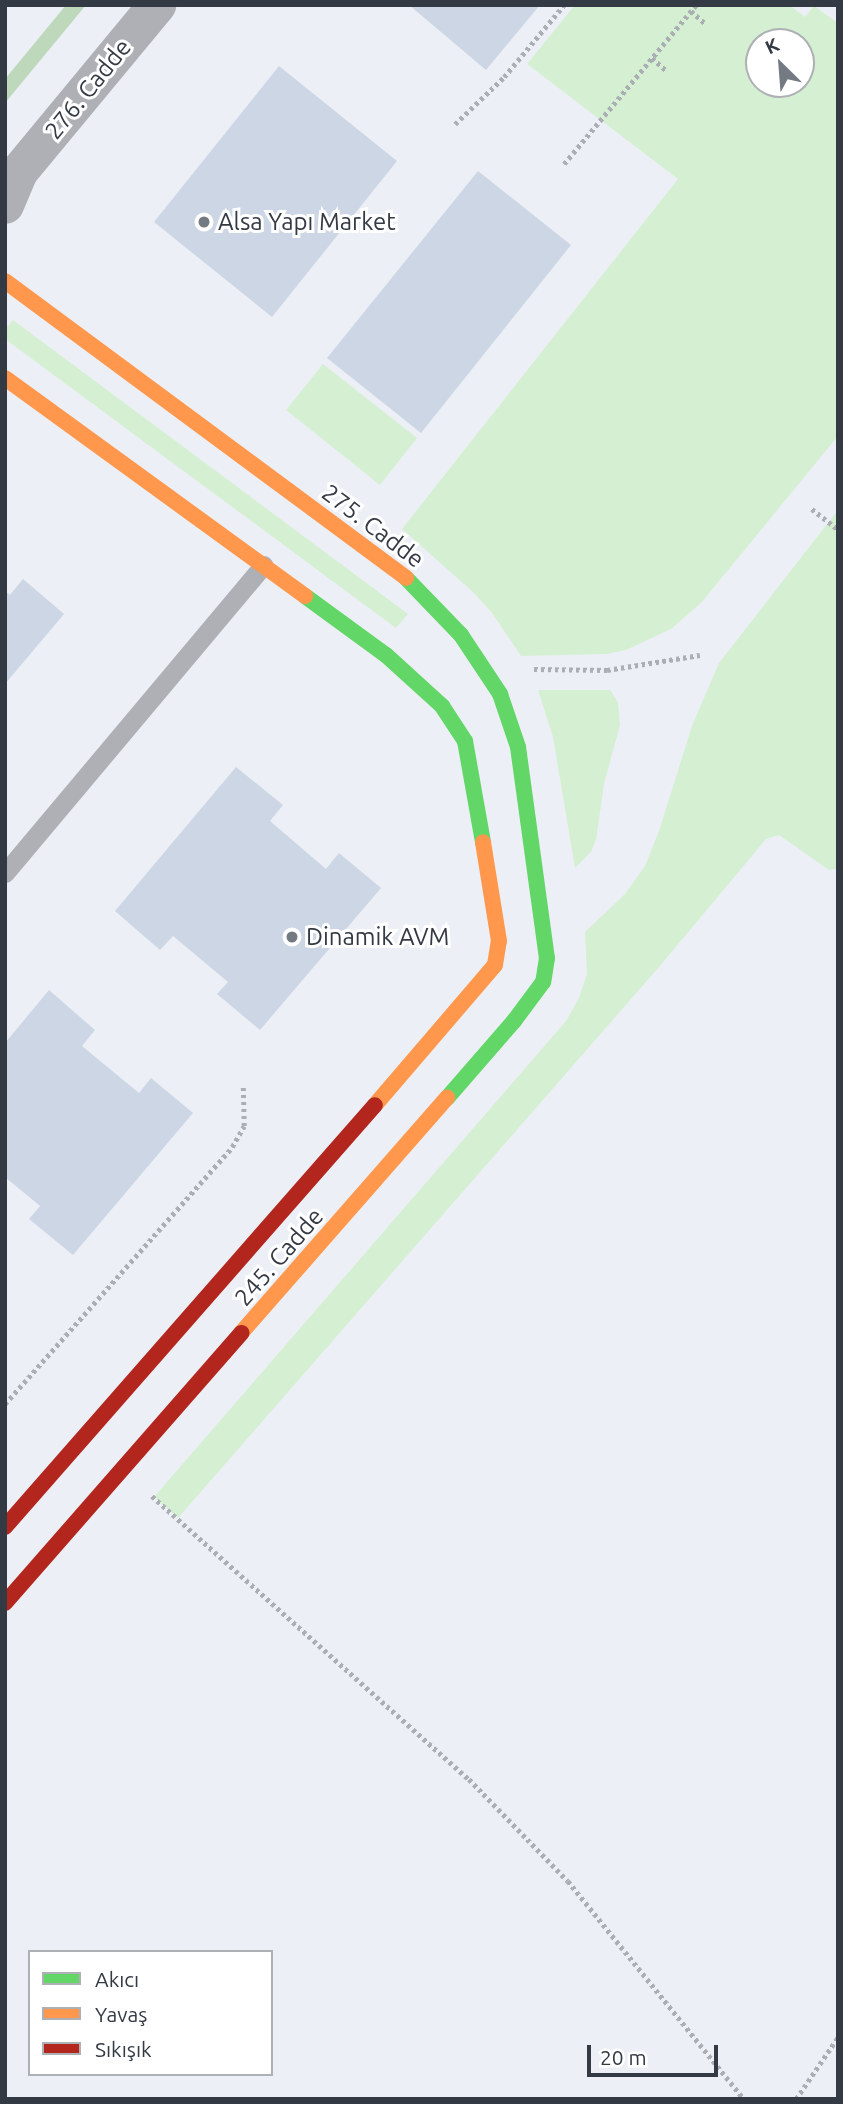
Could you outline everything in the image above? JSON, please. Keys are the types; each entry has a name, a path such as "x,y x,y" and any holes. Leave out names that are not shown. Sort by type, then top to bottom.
{"street":[{"name":"276. Cadde","path":"10,186 157,5"},
{"name":"275. Cadde","path":"5,281 412,583 461,635 492,680 505,707 518,747 545,923"},
{"path":"5,378 263,565"},
{"name":"245. Cadde","path":"5,1527 478,988 495,965 499,941 471,762 465,741 447,704 386,655 263,565"},
{"path":"472,691 492,680"},
{"name":"245. Cadde","path":"5,1603 526,1008 543,982 546,969 545,923"}],"lane":[{"path":"5,873 263,565"}],"path":[{"path":"455,124 504,77 564,5"},
{"path":"564,164 696,5"},
{"path":"691,11 706,24"},
{"path":"652,58 667,71"},
{"path":"812,509 838,529"},
{"path":"492,680 529,670 607,670 700,655"},
{"path":"5,1404 232,1147 244,1126 243,1085"},
{"path":"123,1469 469,1779 568,1881 744,2099"},
{"path":"796,2099 838,2037"}],"green space":[{"path":"66,5 86,5 5,103 5,79"},
{"path":"575,5 789,5 805,17 814,6 838,23 838,436 701,603 671,629 626,650 607,654 521,656 492,613 473,592 402,529 678,179 527,64"},
{"path":"13,320 408,614 396,628 5,339 5,330"},
{"path":"323,364 417,438 380,485 286,410"},
{"path":"838,510 838,869 829,870 779,835 766,839 659,967 178,1518 154,1497 566,1021 579,998 587,974 585,932 625,894 645,866 659,831 692,726 719,663"},
{"path":"538,690 610,690 618,702 620,725 604,784 596,840 591,852 575,868 553,737"}],"building":[{"path":"409,5 540,5 486,70"},
{"path":"279,66 397,161 272,317 154,222"},
{"path":"478,171 571,245 421,433 327,358"},
{"path":"23,579 64,614 5,684 5,591 10,595"},
{"path":"236,767 283,805 270,821 326,869 339,853 381,888 260,1030 217,994 228,982 173,936 160,950 115,911"},
{"path":"49,990 95,1030 82,1046 139,1093 151,1078 193,1113 73,1255 29,1219 40,1206 5,1177 5,1043"}],"traffic: fast":[{"path":"406,578 461,635 500,694 518,747 547,958 543,982 514,1021 447,1098"},
{"path":"305,596 386,655 442,706 465,741 483,842"}],"traffic: slow":[{"path":"5,281 406,578"},
{"path":"5,378 305,596"},
{"path":"375,1105 495,965 499,941 483,842"},
{"path":"241,1333 447,1098"}],"traffic: jam":[{"path":"5,1527 375,1105"},
{"path":"5,1603 241,1333"}],"place":[{"name":"Alsa Yapı Market","path":"204,222"},
{"name":"Dinamik AVM","path":"292,937"}]}
